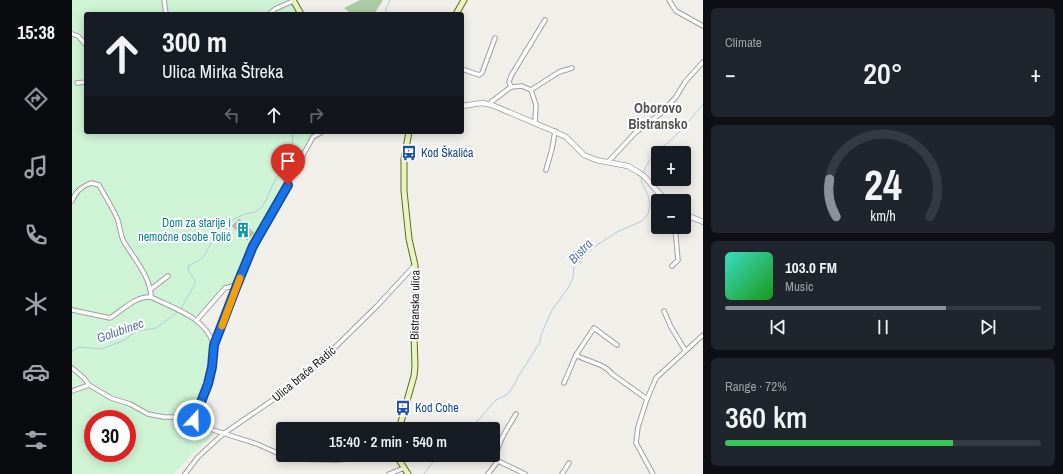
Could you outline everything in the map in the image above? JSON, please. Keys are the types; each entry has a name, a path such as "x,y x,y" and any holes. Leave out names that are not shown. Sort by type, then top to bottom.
{"main road":[{"path":"457,12 464,0"},
{"path":"293,1 300,12"},
{"name":"Bistranska ulica","path":"401,422 414,376 415,265 409,239 404,191 404,159 409,134"},
{"path":"400,462 408,474"}],"street":[{"path":"164,0 166,12"},
{"path":"669,0 676,10 703,26"},
{"path":"271,12 293,1"},
{"path":"511,88 509,82 511,76 545,20"},
{"path":"72,34 78,36 84,43"},
{"path":"464,70 479,75 482,73 495,38"},
{"path":"608,162 635,133 661,113 703,62"},
{"path":"532,90 559,72 572,68"},
{"path":"77,83 84,82"},
{"path":"492,105 491,102 511,88 522,86 530,88 532,90 536,105 535,122"},
{"path":"464,106 482,103 492,105 535,122 566,137 584,155 628,166 644,176 660,194"},
{"path":"546,170 555,132"},
{"path":"276,452 257,444 223,434 196,423 194,417 208,384 212,367 214,345 253,246 313,137 318,134"},
{"path":"72,201 75,193 81,187 91,183 99,185 117,216 124,241 130,249 151,289 151,297"},
{"path":"691,217 703,222"},
{"path":"672,266 678,260 676,234"},
{"name":"Ulica braće Radić","path":"186,474 198,457 223,434 277,397 312,370 361,322 415,265"},
{"path":"151,289 168,276"},
{"path":"197,320 225,288 237,285"},
{"path":"72,310 93,316 110,318 134,300 151,297 197,320 211,337 214,345"},
{"path":"664,311 671,327 686,350"},
{"path":"564,383 576,355 594,328 618,345"},
{"path":"650,473 636,443 638,427 647,398 656,378 703,335"},
{"path":"576,355 587,361 608,368 612,374 647,398"},
{"path":"72,368 84,378 89,385 111,398 130,404 148,414 194,417"},
{"path":"72,391 89,385"},
{"path":"500,444 516,414"},
{"path":"488,474 497,462"},
{"path":"500,462 525,474"},
{"path":"562,474 569,464"},
{"path":"389,474 404,468"}],"green space":[{"path":"72,0 289,0 296,12 84,12 84,134 314,134 250,245 236,282 223,287 195,320 211,343 202,387 189,423 214,434 192,454 174,474 72,474"},
{"path":"360,0 383,0 376,12 349,12 344,8"}],"building":[{"name":"Dom za starije i nemoćne osobe Tolić","path":"239,219 254,233 247,240 232,226"}],"waterway":[{"name":"Golubinec","path":"385,12 390,0"},
{"name":"Bistra","path":"643,174 645,167 653,156 681,130 703,104"},
{"name":"Golubinec","path":"180,310 195,284 195,280 189,272 188,266 201,259 212,242 234,219 245,214 255,212 262,207 292,148 293,134"},
{"name":"Bistra","path":"476,422 496,400 508,394 514,385 540,342 541,335 552,310 568,288 573,278 574,267 594,247 617,232 642,221 648,214 650,206 648,195 641,181 642,177"},
{"name":"Golubinec","path":"72,351 79,347 101,349 125,340 136,331 156,328 178,312"},
{"name":"Bistra","path":"424,474 433,462"}],"slow traffic":[{"path":"222,326 240,278"}],"place":[{"name":"Kod Škalića","path":"409,153"},
{"name":"Dom za starije i nemoćne osobe Tolić","path":"243,230"},
{"name":"Kod Cohe","path":"403,408"}],"district":[{"name":"Oborovo Bistransko","path":"658,116"}],"route":[{"path":"194,420 208,384 212,367 214,345 237,285 253,246 288,185"}]}
